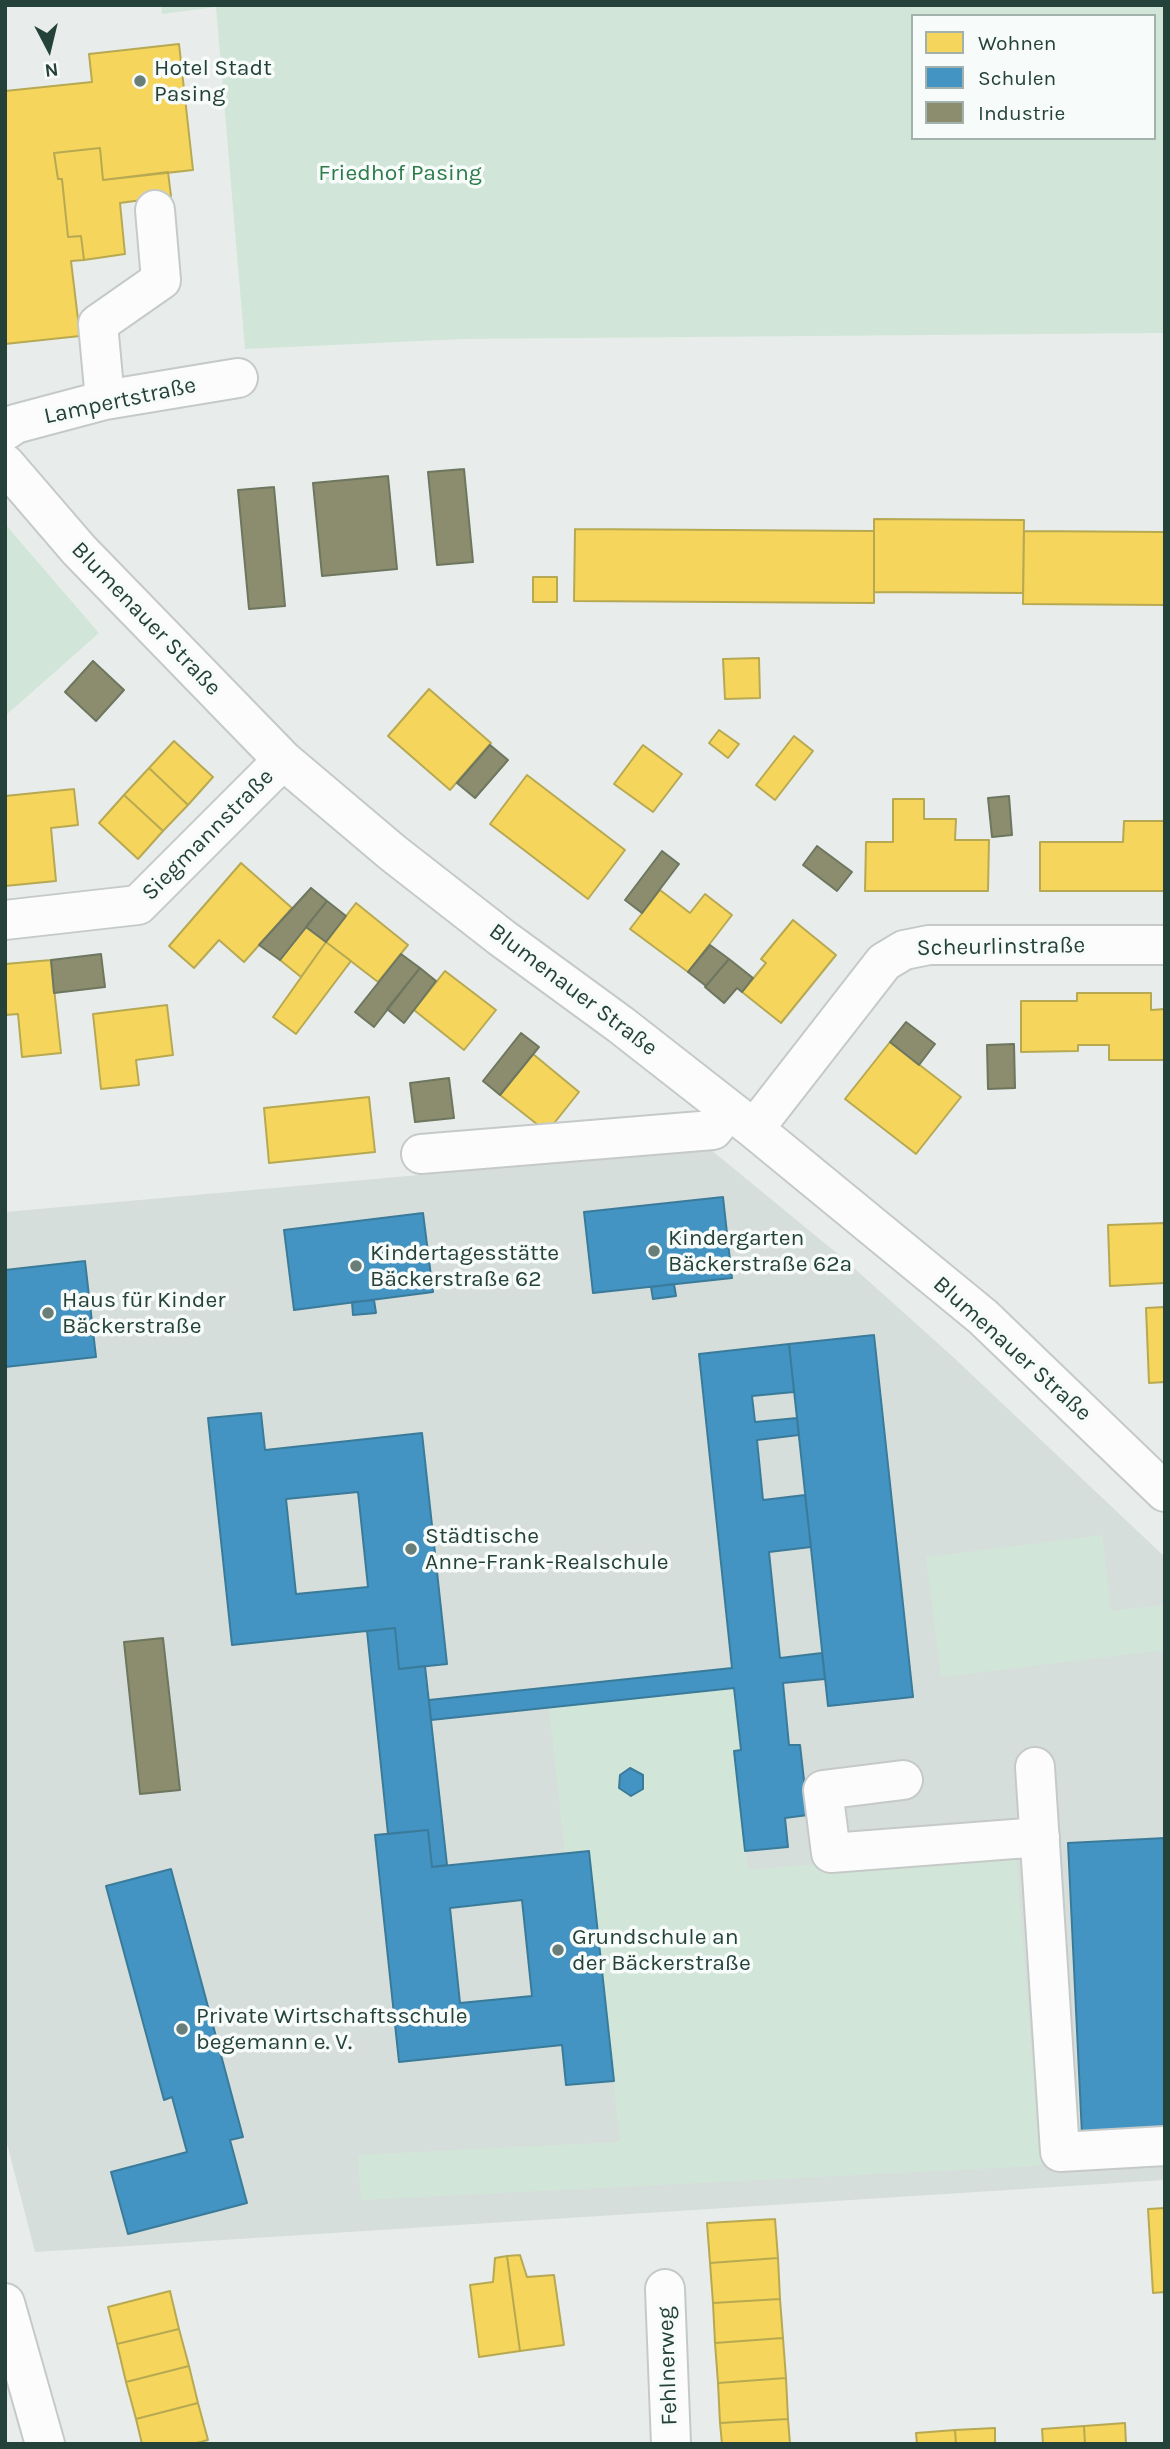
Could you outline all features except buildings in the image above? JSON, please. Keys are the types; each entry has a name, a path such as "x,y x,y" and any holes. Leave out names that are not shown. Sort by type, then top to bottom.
{"street":[{"path":"104,400 98,324 161,280 155,210"},
{"name":"Lampertstraße","path":"5,431 15,424 104,400 238,378"},
{"name":"Blumenauer Straße","path":"5,464 79,550 283,760 393,853 502,938 621,1025 984,1317 1165,1492"},
{"name":"Siegmannstraße","path":"5,920 138,905 283,760"},
{"name":"Scheurlinstraße","path":"421,1154 713,1130 741,1120 884,962 904,950 929,945 1165,945"},
{"path":"1035,1767 1060,2152 1165,2146"},
{"path":"903,1780 823,1790 831,1853 1040,1837"},
{"name":"Fehlnerweg","path":"665,2289 671,2444"},
{"path":"5,2303 45,2444"}],"shaded area":[{"path":"710,1149 844,1259 952,1356 1165,1557 1165,2180 35,2252 5,2136 5,1212"}],"green space":[{"name":"Friedhof Pasing","path":"161,5 1165,5 1165,333 463,339 245,349 216,7 162,14"},
{"path":"5,524 99,633 5,716"},
{"path":"1102,1535 1111,1611 1165,1605 1165,1650 941,1677 926,1557"},
{"path":"734,1688 741,1750 735,1752 748,1870 1015,1847 1037,2121 1053,2120 1055,2165 361,2200 358,2155 620,2142 589,1851 565,1853 549,1708"}],"place":[{"name":"Hotel Stadt Pasing","path":"140,81"},
{"name":"Kindergarten Bäckerstraße 62a","path":"654,1251"},
{"name":"Kindertagesstätte Bäckerstraße 62","path":"356,1266"},
{"name":"Haus für Kinder Bäckerstraße","path":"48,1313"},
{"name":"Städtische Anne-Frank-Realschule","path":"411,1549"},
{"name":"Grundschule an der Bäckerstraße","path":"558,1950"},
{"name":"Private Wirtschaftsschule begemann e. V.","path":"182,2029"}]}
